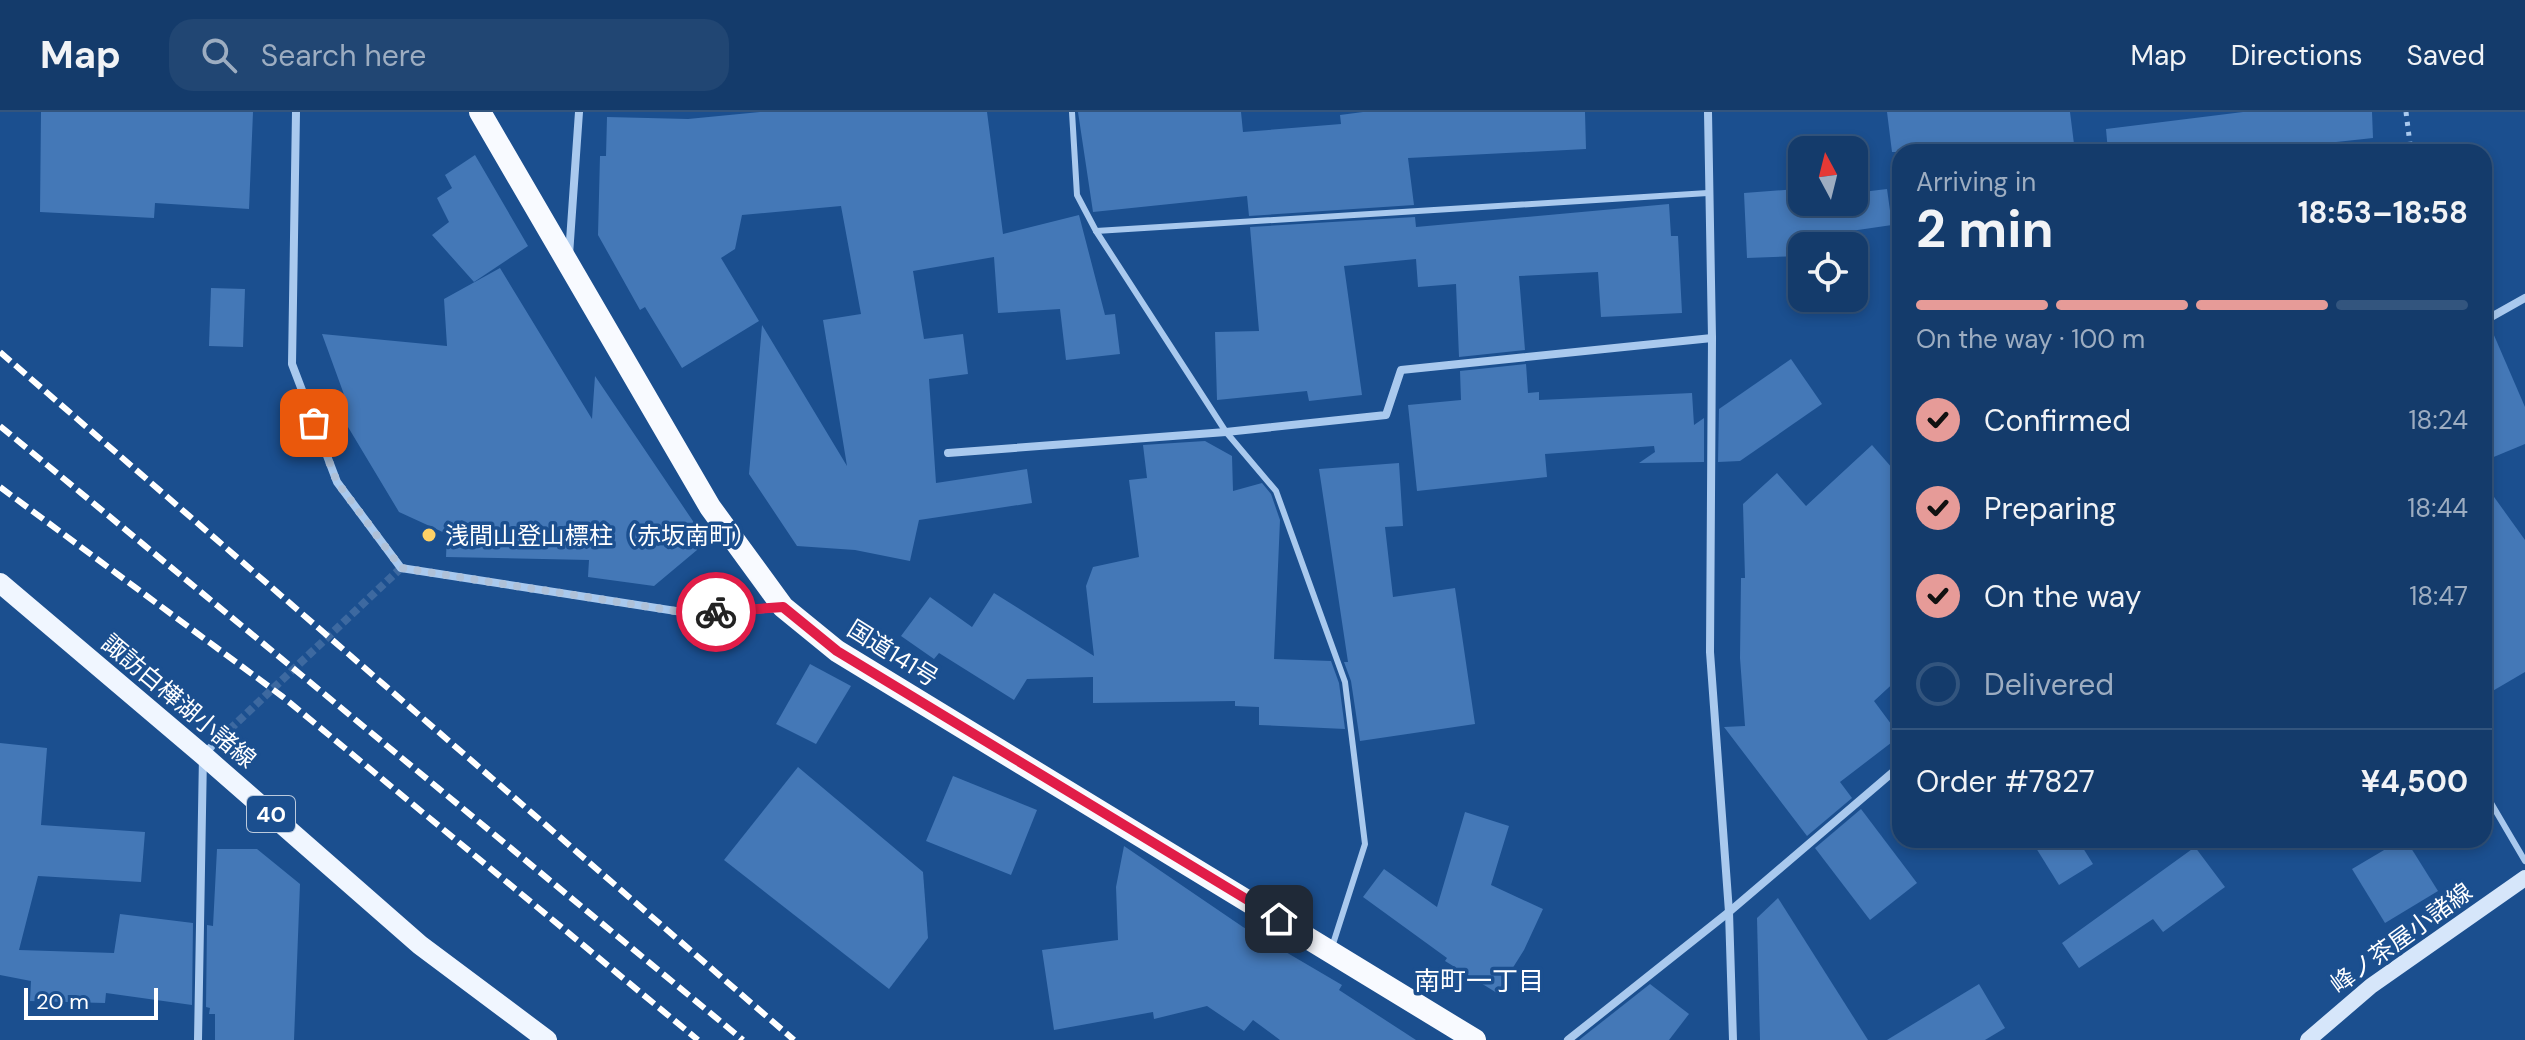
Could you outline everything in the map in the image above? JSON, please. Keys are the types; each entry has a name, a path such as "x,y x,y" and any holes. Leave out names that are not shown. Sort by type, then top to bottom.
{"highway":[{"name":"国道141号","path":"480,112 710,507 783,607 837,651 1475,1040"}],"main road":[{"name":"諏訪白樺湖小諸線","path":"0,583 208,750 420,945 547,1040"},
{"name":"峰ノ茶屋小諸線","path":"2308,1040 2371,986 2525,878"}],"street":[{"path":"296,112 292,364 337,482 401,568 695,614 783,607"},
{"path":"569,263 579,112"},
{"path":"1708,112 1712,338 1710,652 1729,912 1733,1040"},
{"path":"2492,317 2525,298"},
{"path":"948,453 1226,432 1386,415 1401,370 1712,338"},
{"path":"198,1040 208,750"},
{"path":"1568,1040 1729,912 1892,773"}],"lane":[{"path":"1072,112 1077,195 1096,231 1226,432 1276,491 1345,682 1365,844 1331,951"},
{"path":"1096,231 1708,193"},
{"path":"2492,805 2525,861"}],"path":[{"path":"2406,112 2410,144"}],"building":[{"path":"41,112 253,112 249,209 155,203 154,218 40,212"},
{"path":"760,112 987,112 1003,234 1079,215 1105,315 1115,314 1120,354 1066,360 1060,309 998,313 994,257 913,271 924,339 963,334 968,374 929,379 936,483 1027,469 1032,503 919,520 910,561 855,550 797,546 749,474 762,325 847,466 823,320 861,314 841,206 742,215 735,249 721,258 759,321 682,368 645,307 640,310 598,235 600,156 606,156 607,117 688,119"},
{"path":"1078,112 1241,112 1243,132 1341,124 1340,115 1363,112 1585,112 1586,149 1408,158 1414,205 1249,216 1247,196 1093,212"},
{"path":"1887,112 2070,112 2074,144 1892,144 1892,152"},
{"path":"2243,112 2372,112 2373,138 2318,144 2107,144 2106,129"},
{"path":"475,155 528,246 474,282 432,235 449,222 437,198 452,188 445,175"},
{"path":"1887,189 1892,225 1844,232 1788,232 1788,257 1747,258 1744,193 1788,190 1788,216 1868,216 1868,191"},
{"path":"1669,204 1671,236 1678,236 1682,313 1601,317 1598,272 1519,276 1525,350 1459,357 1456,284 1418,287 1416,259 1344,266 1362,395 1309,401 1307,391 1217,400 1215,332 1259,331 1250,227 1415,217 1416,227"},
{"path":"500,268 592,419 595,376 701,533 697,550 654,586 588,577 589,560 446,557 447,534 399,512 342,417 346,400 322,334 447,346 444,299"},
{"path":"211,288 245,289 243,347 209,346"},
{"path":"2492,331 2525,407 2525,444 2492,458"},
{"path":"1791,359 1822,404 1740,461 1718,462 1719,409"},
{"path":"1526,364 1528,393 1539,392 1539,400 1692,393 1694,425 1704,418 1704,462 1639,463 1655,452 1654,446 1545,454 1547,477 1417,491 1408,405 1461,400 1460,371"},
{"path":"1205,441 1232,456 1233,491 1262,483 1271,494 1280,520 1274,659 1331,661 1339,683 1345,729 1259,725 1259,707 1235,706 1235,701 1093,703 1093,677 1027,679 1014,700 939,653 934,659 901,636 930,597 972,627 994,593 1094,656 1086,586 1093,567 1139,557 1129,480 1147,478 1143,445"},
{"path":"1872,445 1892,468 1892,684 1874,701 1892,725 1892,742 1840,782 1852,798 1807,836 1724,727 1745,726 1740,658 1741,578 1745,578 1743,504 1777,473 1806,506"},
{"path":"1399,463 1403,526 1385,527 1393,597 1455,588 1475,724 1360,741 1351,681 1344,662 1348,662 1319,469"},
{"path":"2492,494 2525,540 2525,672 2492,691"},
{"path":"810,664 851,686 816,744 776,724"},
{"path":"0,743 47,748 41,825 145,832 141,882 38,876 19,950 114,953 120,914 193,923 192,1005 106,993 105,1003 30,1001 31,981 0,975"},
{"path":"798,767 923,872 928,938 889,989 724,860"},
{"path":"953,776 1037,810 1011,875 926,841"},
{"path":"1861,809 1917,883 1870,920 1815,848"},
{"path":"1465,812 1509,826 1491,885 1543,909 1524,950 1497,993 1445,961 1447,958 1363,897 1384,869 1437,907"},
{"path":"1124,846 1243,927 1342,985 1339,990 1416,1040 1280,1040 1253,1020 1244,1031 1207,1006 1154,1019 1153,1012 1054,1030 1042,950 1118,940 1116,887"},
{"path":"2036,848 2083,848 2093,864 2059,885"},
{"path":"2194,848 2225,887 2163,932 2153,919 2079,968 2062,943"},
{"path":"2387,848 2411,848 2438,891 2385,923 2352,869"},
{"path":"217,849 257,849 300,884 294,1040 215,1040 215,1014 209,1014 210,1008 206,1007 207,925 213,926"},
{"path":"1778,898 1868,1040 1760,1040 1757,918"},
{"path":"1650,984 1689,1014 1669,1040 1579,1040"},
{"path":"1979,984 2005,1028 1985,1040 1887,1040"}],"tunnel":[{"path":"212,746 401,568"}],"railway":[{"path":"0,352 794,1040"},
{"path":"0,426 743,1040"},
{"path":"0,487 283,697 698,1040"}],"way so far":[{"path":"314,423 337,482 401,568 695,614 716,612"}],"place":[{"name":"浅間山登山標柱（赤坂南町）","path":"429,535"}],"district":[{"name":"南町一丁目","path":"1479,981"}],"route":[{"path":"716,612 783,607 837,651 1279,919"}]}
